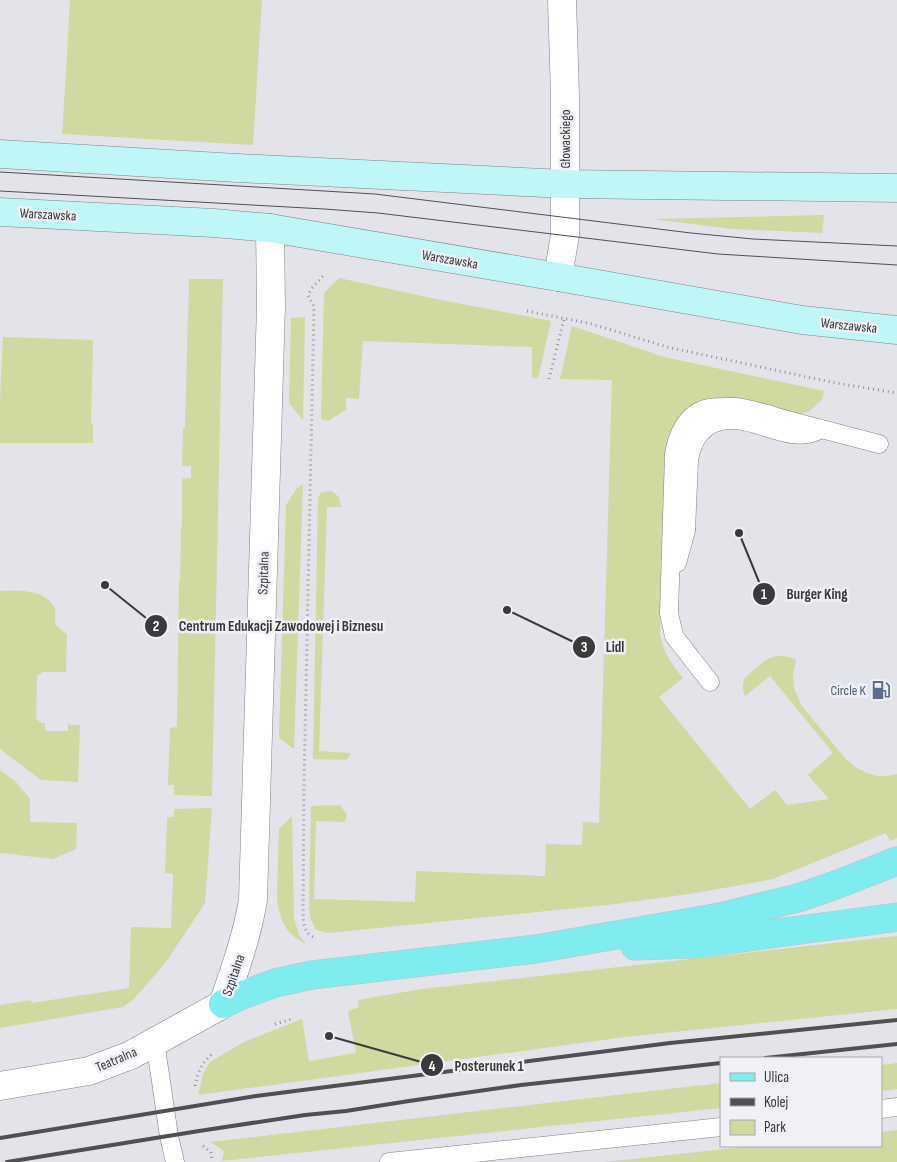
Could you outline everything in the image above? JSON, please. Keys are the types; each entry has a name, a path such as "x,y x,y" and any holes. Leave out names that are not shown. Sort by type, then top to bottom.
{"main road":[{"path":"0,154 565,184 897,188"},
{"name":"Warszawska","path":"0,212 214,223 270,228 802,320 897,330"},
{"path":"223,1004 240,996 293,978 536,949 720,917 759,908 833,886 897,861"},
{"path":"536,949 696,944 897,917"}],"street":[{"name":"Głowackiego","path":"558,277 565,235 562,0"},
{"name":"Szpitalna","path":"223,1004 243,946 250,921 253,900 271,306 270,228"},
{"name":"Teatralna","path":"0,1086 89,1071 131,1055 223,1004"}],"lane":[{"path":"710,682 674,636 669,613 674,454 680,431 690,418 699,412 709,408 736,407 879,444"},
{"path":"155,1041 175,1162"},
{"path":"882,1109 897,1107"},
{"path":"389,1162 720,1127"}],"path":[{"path":"325,274 308,295 314,307 302,917 305,928 310,935 316,939 328,940 331,972"},
{"path":"525,310 592,324 667,347 836,383 897,393"},
{"path":"549,379 564,319"},
{"path":"273,1025 299,1017"},
{"path":"195,1087 203,1062 217,1049"},
{"path":"201,1144 211,1152 212,1162"}],"green space":[{"path":"70,0 262,0 253,145 62,134"},
{"path":"824,215 822,233 732,229 652,219"},
{"path":"339,278 551,321 538,378 532,378 532,347 363,341 359,399 346,398 346,410 328,421 321,419 324,293"},
{"path":"189,279 223,279 212,796 174,795 174,785 168,785 170,728 177,727 182,479 191,478 191,466 182,466 183,428 185,427"},
{"path":"305,317 303,420 289,403 291,318"},
{"path":"572,326 664,357 824,391 822,400 808,412 794,416 752,404 675,424 666,447 660,633 668,657 683,678 659,697 750,809 775,790 787,805 829,799 808,775 833,753 770,676 745,696 743,688 744,680 756,667 769,658 781,656 796,660 793,674 794,688 801,705 845,758 855,767 867,773 877,776 897,774 897,838 890,841 886,833 773,879 696,893 616,904 328,933 316,930 311,920 309,909 311,806 340,805 347,815 345,822 316,821 314,899 415,902 416,871 545,876 546,844 582,845 583,822 599,823 612,380 560,379"},
{"path":"3,337 93,340 91,424 93,424 93,443 0,443"},
{"path":"303,484 294,749 279,738 286,505 297,488"},
{"path":"332,491 339,497 341,507 327,507 319,751 351,753 346,760 313,759 318,498 321,492"},
{"path":"0,591 25,591 42,596 55,608 55,623 67,634 66,672 43,672 37,676 36,718 41,723 45,723 45,731 68,731 68,723 70,725 80,725 78,782 41,780 0,749"},
{"path":"0,770 16,782 30,799 30,822 77,823 76,849 53,859 0,853"},
{"path":"212,808 205,903 166,962 133,1000 123,1007 0,1028 0,1005 31,1000 32,1003 129,988 131,927 171,928 173,874 165,873 167,817 174,817 174,809"},
{"path":"292,816 294,919 299,935 306,944 292,935 286,927 277,897 279,829"},
{"path":"897,936 897,1009 625,1037 198,1095 203,1074 210,1062 244,1042 302,1019 309,1061 356,1053 348,1011 359,1007 358,1000 422,989"},
{"path":"897,1063 897,1089 882,1091 882,1065"},
{"path":"720,1083 720,1108 222,1161 224,1151 210,1142"},
{"path":"897,1130 897,1162 604,1162 744,1147 882,1147 882,1132"}],"tram line":[{"path":"0,172 375,194 691,233 753,239 897,246"},
{"path":"0,191 378,213 718,254 897,265"}],"railway":[{"path":"0,1138 256,1096 670,1043 897,1020"},
{"path":"774,1057 897,1044"},
{"path":"7,1162 305,1115 346,1111 521,1085 720,1063"}],"place":[{"name":"Burger King","path":"739,533"},
{"name":"Centrum Edukacji Zawodowej i Biznesu","path":"105,585"},
{"name":"Lidl","path":"507,610"},
{"name":"Circle K","path":"881,690"},
{"name":"Posterunek 1","path":"329,1036"}]}
